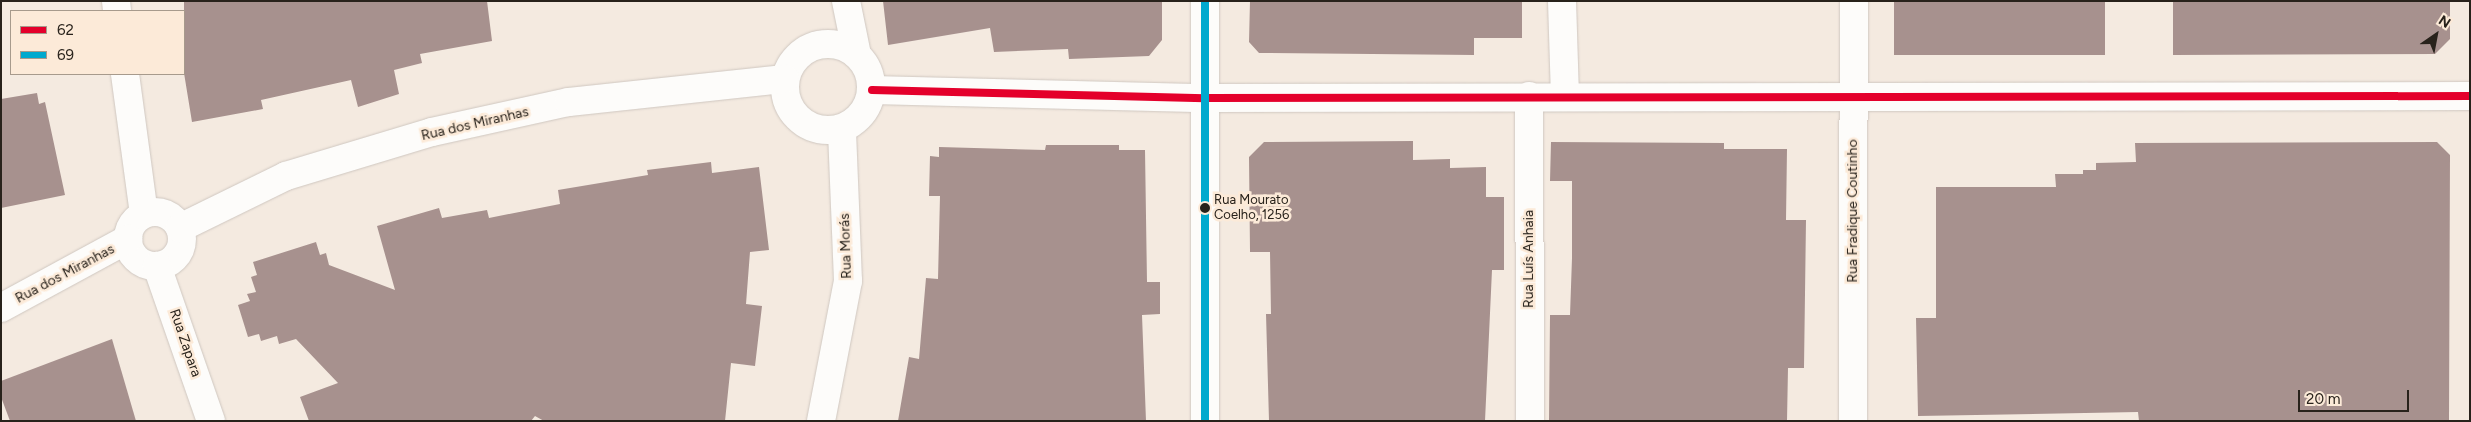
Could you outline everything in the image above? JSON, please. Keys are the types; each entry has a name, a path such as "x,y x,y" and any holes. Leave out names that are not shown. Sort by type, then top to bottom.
{"street":[{"path":"846,1 857,55"},
{"path":"1205,1 1205,421"},
{"path":"1562,1 1565,96"},
{"name":"Rua Fradique Coutinho","path":"1853,421 1854,1"},
{"path":"834,44 857,55 865,65 872,90 863,114 842,129 816,129 800,120 788,104 785,79 794,60 811,47 834,44"},
{"path":"125,75 144,214"},
{"name":"Rua dos Miranhas","path":"180,228 286,176 432,132 569,102 785,79"},
{"path":"872,90 1205,98 2470,96"},
{"name":"Rua Luís Anhaia","path":"1529,96 1530,421"},
{"name":"Rua Morás","path":"822,421 848,281 842,129"},
{"path":"144,214 169,216 180,228 179,253 156,266 140,261 128,239 132,224 144,214"},
{"name":"Rua dos Miranhas","path":"1,308 128,239"},
{"name":"Rua Zapara","path":"156,266 211,421"}],"building":[{"path":"184,1 487,1 492,41 420,54 422,63 394,70 399,94 358,107 351,80 261,100 263,109 192,122 184,75"},
{"path":"883,1 1162,1 1162,40 1149,56 1069,59 1068,49 994,52 990,28 888,45"},
{"path":"1250,1 1522,1 1522,38 1474,38 1474,55 1259,53 1249,42"},
{"path":"1894,1 2105,1 2105,55 1894,55"},
{"path":"2173,1 2450,1 2450,39 2435,54 2173,55"},
{"path":"37,93 39,104 45,102 65,195 1,208 1,99"},
{"path":"1413,141 1413,160 1450,159 1450,168 1486,167 1486,197 1504,197 1504,270 1492,270 1485,421 1269,421 1266,314 1271,314 1270,252 1250,252 1249,157 1264,142"},
{"path":"1551,142 1724,143 1724,149 1787,149 1786,220 1806,220 1804,368 1788,368 1787,421 1549,421 1550,315 1570,315 1572,258 1572,181 1550,181"},
{"path":"2437,142 2450,155 2449,421 2139,421 2138,412 1918,416 1916,318 1936,318 1936,187 2056,187 2055,174 2083,174 2083,170 2096,170 2096,163 2136,162 2135,143"},
{"path":"1046,145 1119,145 1119,150 1145,150 1147,282 1160,282 1160,314 1142,315 1146,421 898,421 909,357 919,359 926,278 938,279 940,196 929,196 930,156 939,157 939,147 1045,150"},
{"path":"711,162 712,173 759,167 769,250 750,252 746,304 762,306 755,366 731,363 725,421 544,421 535,416 531,421 309,421 300,397 338,383 296,339 279,344 277,336 261,341 259,334 248,337 238,305 250,301 247,294 256,292 251,277 257,275 253,262 316,242 320,255 326,253 329,265 395,290 377,226 439,208 442,218 487,210 489,218 560,204 558,190 648,175 647,170"},
{"path":"112,339 136,421 10,421 1,397 1,381"}],"transit line":[{"name":"69","path":"1205,1 1205,421"},
{"name":"62","path":"872,90 1205,98 2470,96"}],"place":[{"name":"Rua Mourato Coelho, 1256","path":"1205,208"}]}
